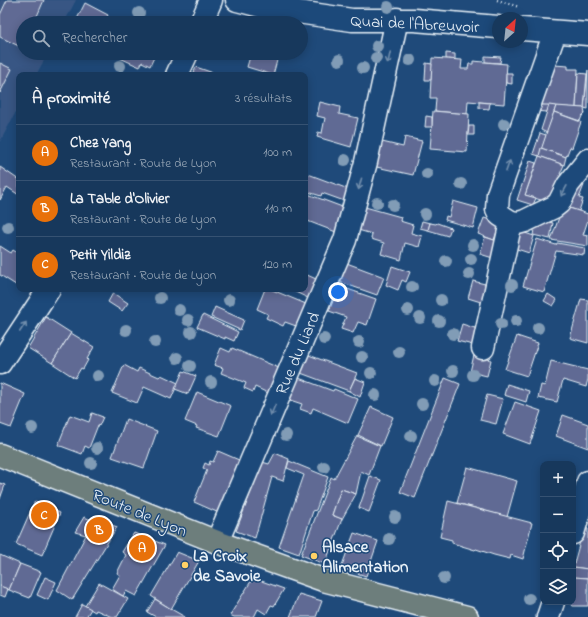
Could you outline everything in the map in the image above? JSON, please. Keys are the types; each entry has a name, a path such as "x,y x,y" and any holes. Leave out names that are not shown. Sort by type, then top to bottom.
{"main road":[{"name":"Route de Lyon","path":"0,455 217,542 323,580 466,617"}],"street":[{"path":"204,16 212,0"},
{"name":"Quai de l'Abreuvoir","path":"237,0 264,7 352,20 397,20 492,27"},
{"name":"Rue du Liard","path":"217,542 345,240 366,162 397,20"},
{"path":"528,30 588,34"},
{"path":"555,32 498,194 497,209 500,215 511,222 518,223 554,207 558,203 568,185 588,160"},
{"path":"178,72 184,60"},
{"path":"483,348 511,222"},
{"path":"1,361 47,292"},
{"path":"576,523 588,482"},
{"path":"548,617 552,605"}],"shaded area":[{"path":"0,0 76,0 68,16 16,16 16,60 44,60 38,72 16,72 16,112 0,142"}],"building":[{"path":"7,0 44,0 37,16 16,16 16,45 0,37 0,15"},
{"path":"85,3 108,15 108,16 78,16"},
{"path":"446,53 455,54 455,60 446,59"},
{"path":"485,56 501,57 500,63 485,62"},
{"path":"432,58 462,60 461,69 468,69 469,64 473,64 473,61 507,64 504,104 468,101 467,114 435,111 436,98 430,98"},
{"path":"124,60 153,60 150,66 142,62 140,67"},
{"path":"249,60 277,60 274,72 263,72 247,67"},
{"path":"0,63 12,69 0,93"},
{"path":"426,63 432,64 431,80 425,80"},
{"path":"554,65 568,66 568,69 578,69 576,108 540,105"},
{"path":"196,67 210,72 194,72"},
{"path":"588,70 588,109 584,108"},
{"path":"506,73 512,73 512,84 506,83"},
{"path":"578,73 587,74 584,108 576,108"},
{"path":"320,102 340,107 339,114 358,118 351,147 317,137 318,132 322,133 325,118 317,116"},
{"path":"479,102 490,103 489,109 479,108"},
{"path":"540,105 549,105 547,112 533,111"},
{"path":"549,105 556,106 547,133 541,130"},
{"path":"556,106 584,108 585,113 580,121 554,112"},
{"path":"433,111 469,114 467,152 430,149"},
{"path":"554,112 581,122 572,148 570,147 566,157 541,148"},
{"path":"426,116 432,117 432,127 425,127"},
{"path":"469,126 474,126 474,135 468,135"},
{"path":"540,133 546,135 539,156 533,154"},
{"path":"405,137 422,141 413,175 372,166 378,141 403,147"},
{"path":"541,148 566,157 564,165 539,156"},
{"path":"539,156 564,165 560,174 562,175 550,203 525,195"},
{"path":"530,161 536,163 525,195 536,198 533,205 517,200"},
{"path":"0,167 16,178 16,193 7,187 0,200"},
{"path":"308,174 351,190 347,202 322,193 321,196 308,192"},
{"path":"577,183 584,185 579,198 583,199 579,211 563,206"},
{"path":"308,194 345,208 336,232 308,221"},
{"path":"453,201 478,208 473,228 445,220 446,216 449,217"},
{"path":"563,206 588,214 588,220 583,235 588,236 588,246 551,240"},
{"path":"365,207 401,217 400,221 413,225 411,233 422,236 419,247 405,243 401,260 381,254 384,243 371,239 372,234 358,230"},
{"path":"484,218 500,223 494,240 478,234"},
{"path":"536,219 553,223 550,239 533,235"},
{"path":"422,221 430,223 428,230 420,228"},
{"path":"430,223 437,223 451,228 448,236 428,230"},
{"path":"519,231 534,236 529,253 514,248"},
{"path":"485,237 500,242 496,259 480,254"},
{"path":"537,239 556,245 557,243 585,248 584,255 556,251 544,292 523,286"},
{"path":"0,246 11,253 13,250 16,252 16,285 0,275"},
{"path":"344,262 384,277 377,295 337,281"},
{"path":"392,266 410,272 406,282 402,280 398,290 386,285"},
{"path":"308,275 316,279 308,298 295,292 308,292"},
{"path":"473,281 489,285 484,303 468,298"},
{"path":"339,286 376,299 367,325 358,322 353,333 341,329 346,317 329,311"},
{"path":"264,292 277,292 306,304 296,326 285,322 283,326 266,318 268,314 257,309"},
{"path":"113,293 128,303 122,311 108,302"},
{"path":"548,294 557,300 553,306 544,301"},
{"path":"581,299 588,300 588,343 570,338"},
{"path":"215,307 244,320 240,330 211,317"},
{"path":"203,315 238,332 234,341 225,337 225,339 197,327"},
{"path":"46,317 71,333 52,363 28,348"},
{"path":"462,324 478,329 473,345 457,341"},
{"path":"71,333 94,347 83,369 81,368 75,378 52,363"},
{"path":"517,336 538,343 527,376 505,369"},
{"path":"221,348 230,352 232,348 279,368 268,393 255,387 253,392 244,388 246,383 221,373 223,368 214,365"},
{"path":"306,354 357,373 349,391 298,372"},
{"path":"474,355 491,360 487,376 470,372"},
{"path":"551,361 588,370 586,387 563,380 557,402 538,398 541,385 545,386"},
{"path":"124,365 137,372 139,368 159,377 161,375 178,383 171,399 144,387 137,403 112,393"},
{"path":"183,371 196,376 188,394 175,389"},
{"path":"296,377 333,391 334,389 358,399 348,423 313,408 311,413 300,409 302,404 287,399"},
{"path":"355,378 365,382 360,397 349,391"},
{"path":"445,378 460,384 415,498 400,492"},
{"path":"0,383 25,394 11,428 0,424"},
{"path":"507,384 529,391 526,402 504,395"},
{"path":"197,392 231,406 219,436 196,428 197,426 185,421"},
{"path":"487,395 503,399 496,424 480,420"},
{"path":"515,402 541,411 530,444 503,434"},
{"path":"371,407 393,417 381,446 358,435"},
{"path":"92,413 103,417 99,426 98,425 89,448 85,446 82,454 58,445 70,415 89,422"},
{"path":"563,415 588,424 588,448 556,436"},
{"path":"126,419 157,431 144,468 112,457"},
{"path":"357,436 380,446 369,475 361,471 356,494 341,489 332,515 342,519 325,564 301,555 331,477 334,479"},
{"path":"218,451 239,460 219,513 194,502 207,470 203,468 205,463 209,465 210,461 213,462"},
{"path":"275,453 289,459 283,481 272,477 255,538 236,531 262,462 269,464"},
{"path":"289,461 328,477 316,510 313,511 299,554 279,547 304,475 287,468"},
{"path":"467,467 517,481 507,517 457,503"},
{"path":"370,476 381,480 369,512 359,508"},
{"path":"0,483 5,485 0,499"},
{"path":"341,489 356,494 342,519 332,515"},
{"path":"35,501 60,513 42,555 16,544"},
{"path":"448,501 532,523 523,559 511,555 510,559 476,549 475,550 452,543 452,540 440,537"},
{"path":"84,517 94,521 86,535 75,532"},
{"path":"95,518 117,527 72,600 57,590"},
{"path":"584,527 588,529 588,569 576,567 576,556"},
{"path":"134,533 165,545 136,596 126,591 123,596 112,589 120,575 117,573 126,555 122,552"},
{"path":"354,533 378,541 366,576 341,568"},
{"path":"177,552 199,561 171,609 151,596"},
{"path":"0,555 20,564 9,590 0,586"},
{"path":"20,564 41,572 30,598 9,590"},
{"path":"576,567 588,569 588,578 576,577"},
{"path":"45,577 56,582 48,600 37,595"},
{"path":"576,577 588,578 588,606 572,605 576,605"},
{"path":"253,578 284,589 274,606 271,605 266,614 258,609 254,617 234,617 230,615"},
{"path":"99,583 128,599 117,617 112,617 96,610 95,612 85,606"},
{"path":"0,586 8,589 5,597 0,595"},
{"path":"299,594 322,601 316,617 290,617"},
{"path":"155,599 185,617 156,617 147,612"},
{"path":"82,604 91,609 86,617 75,617"}],"place":[{"name":"Petit Yildiz","path":"44,515"},
{"name":"La Table d'Olivier","path":"99,530"},
{"name":"Chez Yang","path":"142,548"},
{"name":"Alsace Alimentation","path":"314,556"},
{"name":"La Croix de Savoie","path":"185,565"}]}
